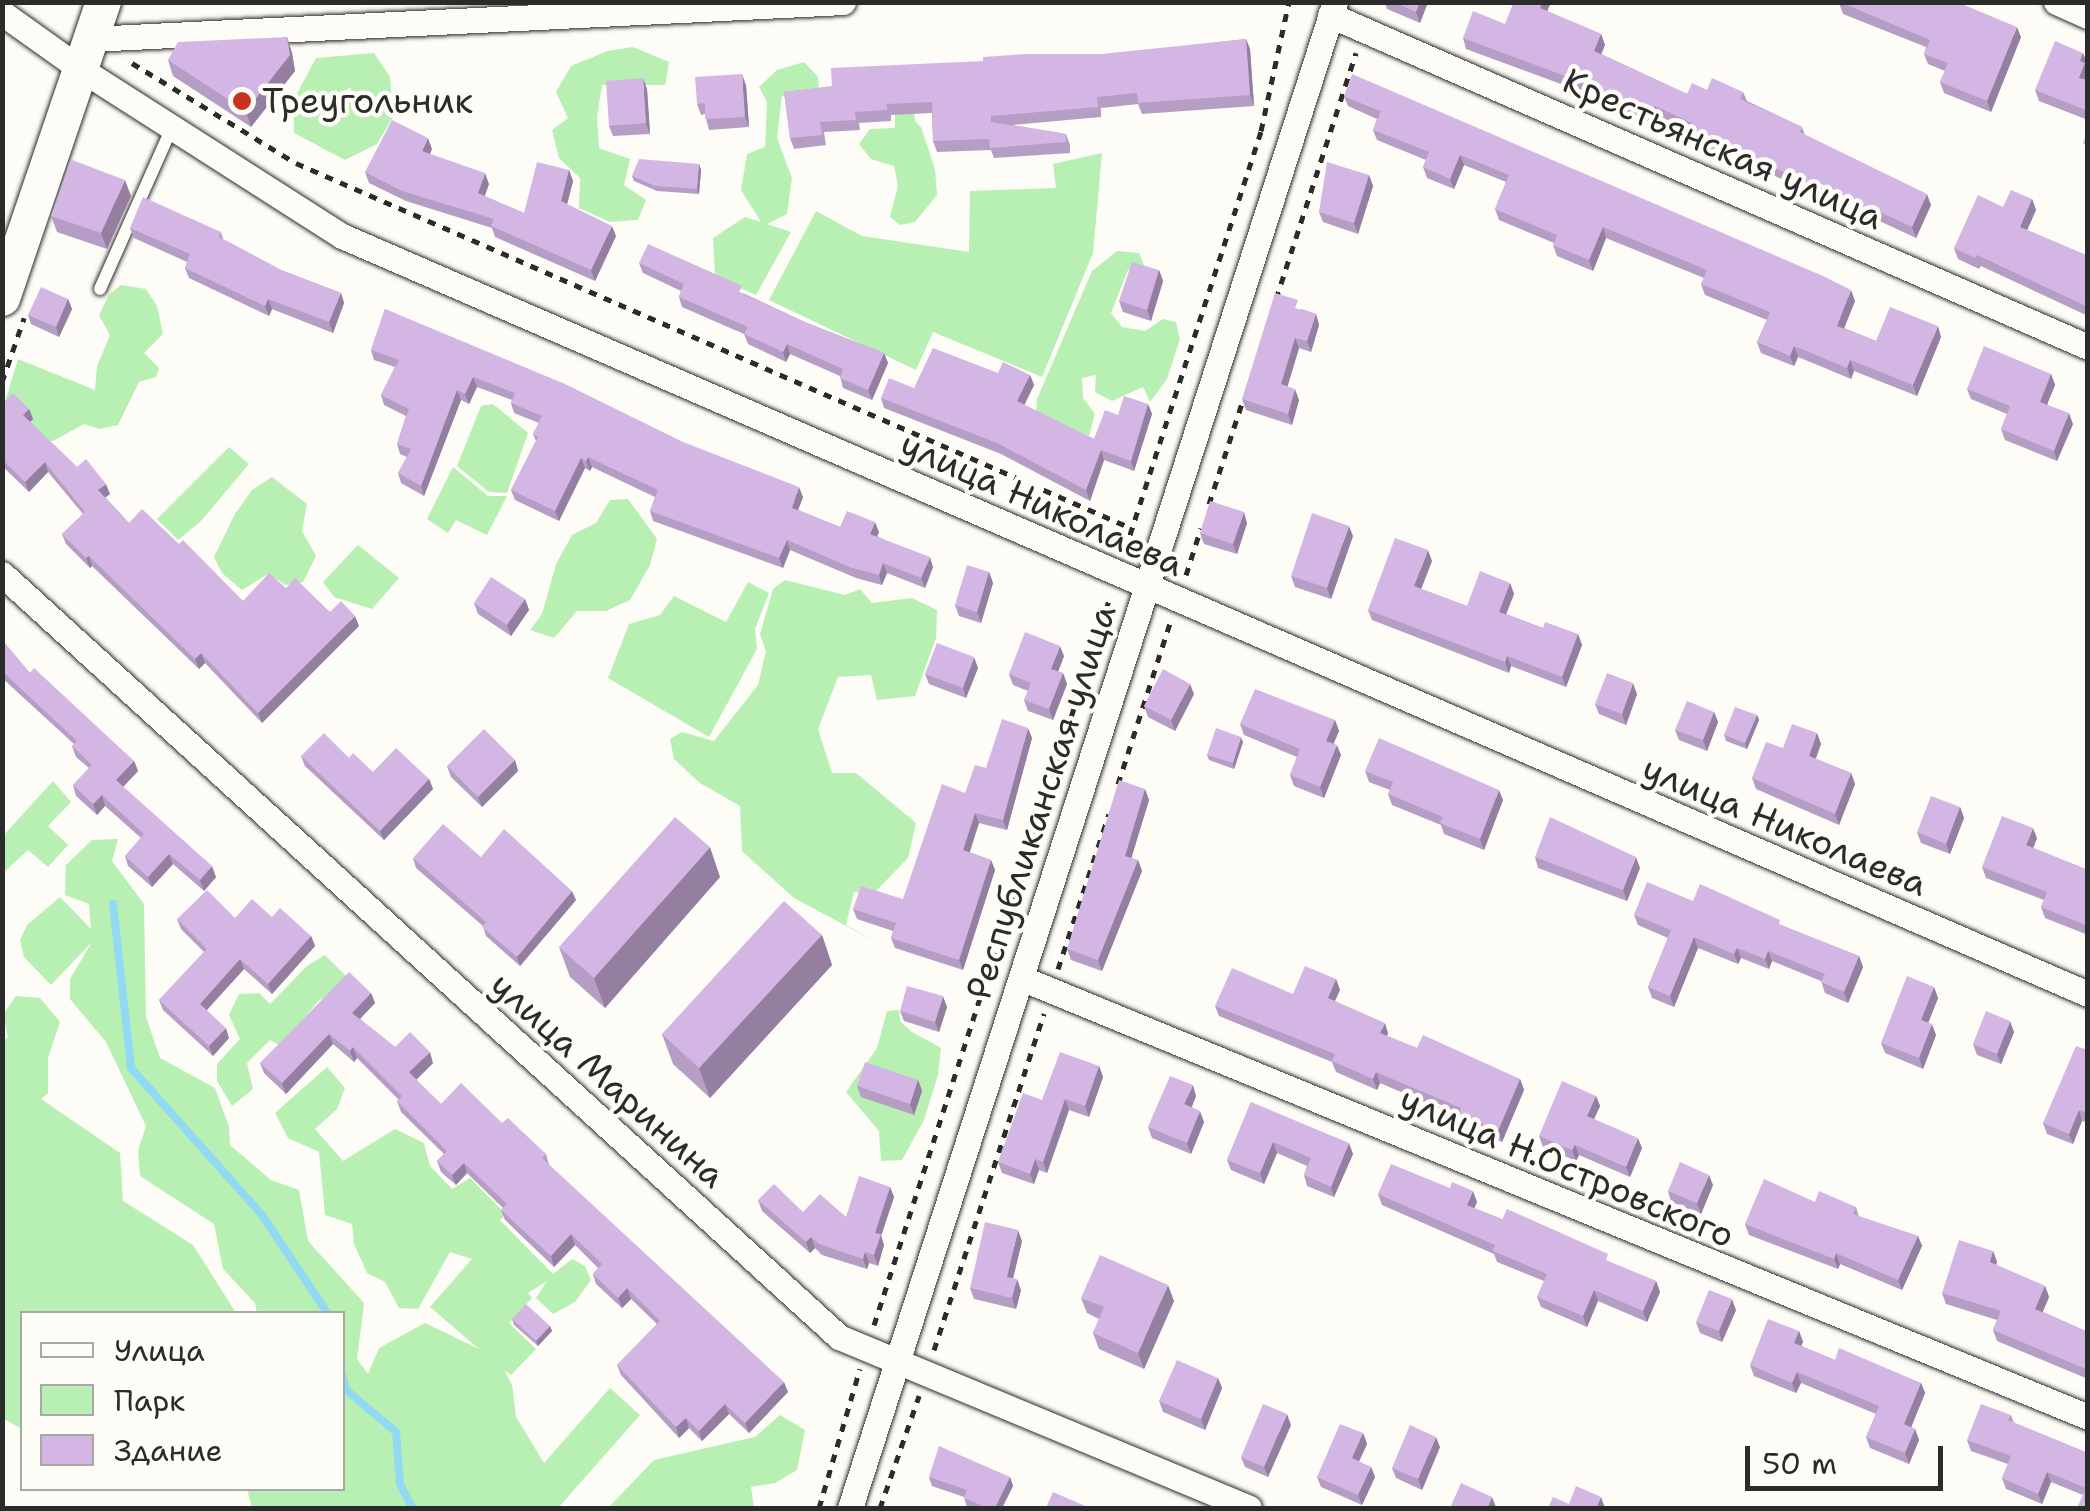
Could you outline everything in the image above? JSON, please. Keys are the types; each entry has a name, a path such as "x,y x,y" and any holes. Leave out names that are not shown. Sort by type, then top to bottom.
{"main road":[{"path":"2,298 103,2"}],"street":[{"path":"84,54 844,2"},
{"path":"2056,2 2088,16"},
{"name":"Крестьянская улица","path":"1332,9 1364,30 2088,347"},
{"name":"Республиканская улица","path":"850,1508 1332,9"},
{"name":"улица Николаева","path":"2,12 84,54 172,127 342,236 2088,994"},
{"name":"улица Маринина","path":"2,574 839,1337 1249,1508"},
{"name":"улица Н.Островского","path":"1021,978 2088,1417"}],"lane":[{"path":"100,289 172,127"}],"path":[{"path":"819,1508 866,1351 1261,130 1289,2"},
{"path":"1274,307 1364,30"},
{"path":"84,54 296,164 1132,528"},
{"path":"1208,510 1244,399"},
{"path":"1117,786 1202,528"},
{"path":"925,1375 1111,805"},
{"path":"880,1508 919,1394 937,1401"}],"green space":[{"path":"633,47 669,62 665,85 602,85 597,117 599,148 630,159 624,185 646,200 638,220 610,222 579,208 580,178 559,158 552,130 568,118 556,92 571,66 608,51"},
{"path":"374,53 390,77 393,117 377,144 345,160 294,133 293,101 316,58"},
{"path":"804,62 818,77 819,90 782,96 777,138 792,178 787,214 767,224 791,232 756,295 715,277 713,238 745,217 761,222 741,190 747,154 765,147 767,102 759,87 777,70"},
{"path":"895,76 913,86 915,121 921,127 935,169 937,195 915,222 900,225 890,217 898,186 894,166 871,159 859,144 870,129 895,128"},
{"path":"1102,153 1093,253 1042,377 933,332 916,370 769,300 816,211 862,236 969,252 970,191 1056,188 1053,164"},
{"path":"1117,251 1139,253 1144,265 1128,270 1111,313 1122,327 1145,331 1163,319 1176,322 1180,339 1167,379 1150,402 1143,387 1112,401 1095,392 1096,375 1082,378 1083,398 1095,414 1089,436 1051,419 1036,417 1037,399 1092,271"},
{"path":"121,285 146,289 157,306 163,334 144,353 159,368 156,377 139,382 118,425 99,429 84,424 53,441 43,440 4,405 18,359 95,390 97,366 110,335 99,315 109,295"},
{"path":"493,404 528,433 507,493 489,492 457,466 481,406"},
{"path":"229,447 249,464 201,521 178,540 157,519"},
{"path":"453,467 488,496 507,496 487,535 456,520 448,533 427,519"},
{"path":"272,477 307,504 302,531 316,556 303,582 286,585 268,574 242,590 222,573 214,557 252,490"},
{"path":"628,499 657,539 650,565 630,600 606,611 577,611 554,638 530,630 542,614 556,564 572,535 596,523 610,500"},
{"path":"358,545 399,578 372,609 334,597 323,582"},
{"path":"785,580 845,595 860,589 872,603 912,598 937,610 936,638 915,696 877,700 871,675 838,677 818,729 832,773 856,773 916,823 908,858 874,893 854,892 846,925 878,943 794,898 742,851 740,806 700,783 674,759 670,739 682,732 714,741 758,685 766,651 760,634 773,589"},
{"path":"748,582 769,593 755,629 757,649 709,737 608,678 629,624 660,615 674,596 726,622"},
{"path":"53,781 71,802 48,826 68,845 48,867 28,850 3,873 3,836"},
{"path":"118,839 112,861 144,904 146,1017 160,1058 215,1088 229,1127 230,1145 271,1180 299,1190 308,1241 364,1303 357,1359 368,1374 379,1348 425,1323 479,1349 430,1307 472,1259 450,1252 418,1309 399,1308 385,1282 367,1273 354,1244 352,1224 325,1215 319,1152 288,1138 275,1113 327,1067 345,1088 337,1109 315,1129 343,1161 395,1129 424,1143 430,1166 452,1189 470,1178 506,1214 500,1220 553,1274 572,1259 585,1266 591,1280 575,1302 553,1314 536,1298 547,1281 528,1293 532,1298 509,1323 536,1349 511,1375 505,1371 512,1385 516,1417 544,1463 610,1388 640,1415 558,1508 252,1508 248,1491 345,1491 345,1311 257,1311 255,1303 223,1269 214,1224 140,1176 138,1151 146,1126 106,1042 70,999 70,979 92,942 51,985 24,957 20,940 27,925 60,897 91,929 89,904 65,895 66,865 92,840"},
{"path":"325,955 348,978 332,996 319,1000 281,1046 270,1040 247,1063 253,1089 232,1106 217,1081 217,1064 240,1039 229,1015 239,994 259,993 270,1004 307,966"},
{"path":"16,996 40,998 60,1022 48,1058 48,1093 41,1099 120,1153 123,1201 193,1245 235,1311 20,1311 20,1428 2,1418 2,1042 8,1037 3,1015"},
{"path":"899,1010 900,1021 912,1032 941,1048 938,1075 924,1120 902,1160 881,1161 879,1131 846,1092 877,1048 887,1011"},
{"path":"780,1415 805,1430 797,1470 775,1483 751,1487 754,1508 608,1508 654,1460 755,1437"}],"building":[{"path":"1394,2 1420,2 1416,12"},
{"path":"1514,2 1542,2 1540,8 1601,34 1594,51 1687,94 1692,83 1707,90 1712,78 1743,92 1740,99 1802,127 1800,132 1927,194 1912,227 1869,207 1866,213 1721,141 1718,147 1687,133 1692,123 1655,106 1651,114 1581,82 1463,38 1473,11 1505,24"},
{"path":"1840,2 1957,2 2017,27 1987,101 1940,82 1948,63 1924,54 1930,40"},
{"name":"Треугольник","path":"287,37 290,55 246,111 168,60 178,42"},
{"path":"1246,39 1250,95 1138,103 1137,93 1097,97 1098,107 991,116 991,122 1066,134 1066,142 990,148 989,139 933,141 932,102 887,104 887,110 855,112 856,120 820,122 822,135 790,138 784,92 832,86 831,68 983,61 983,57 1027,54 1102,54"},
{"path":"2055,41 2083,53 2080,61 2085,63 2079,78 2088,80 2088,111 2035,90"},
{"path":"742,74 745,117 705,119 705,103 697,104 695,77"},
{"path":"1352,74 1851,290 1837,326 1876,341 1890,307 1938,326 1913,385 1850,360 1847,368 1794,346 1790,356 1757,342 1770,312 1701,284 1707,270 1603,227 1589,260 1553,245 1557,235 1495,209 1509,175 1460,155 1450,179 1423,167 1429,152 1373,130 1381,111 1344,96"},
{"path":"643,78 646,123 609,126 606,81"},
{"path":"392,120 428,138 422,151 485,173 478,193 524,213 537,162 569,170 561,201 612,226 591,270 491,226 494,219 402,191 365,172"},
{"path":"639,159 699,164 697,189 655,186 632,176"},
{"path":"72,160 125,180 101,233 51,216"},
{"path":"1327,162 1369,175 1354,223 1319,212"},
{"path":"2011,190 2032,199 2020,227 2088,256 2088,307 1954,248 1978,195 2003,207"},
{"path":"143,197 221,232 219,237 281,270 341,293 329,322 268,299 265,306 185,268 190,254 130,228"},
{"path":"648,244 742,286 739,292 884,353 868,390 840,378 843,369 787,344 783,352 744,334 748,327 679,297 684,284 639,263"},
{"path":"1132,262 1159,270 1147,310 1119,301"},
{"path":"41,287 68,299 56,327 28,315"},
{"path":"1275,293 1298,300 1295,308 1316,314 1307,341 1295,338 1281,384 1295,389 1288,414 1242,399"},
{"path":"385,309 565,384 683,442 799,487 792,508 840,527 847,511 875,522 870,534 930,557 921,578 883,563 879,575 852,568 787,540 779,558 650,511 658,490 588,457 586,461 581,458 555,511 511,490 538,437 533,434 542,416 511,403 515,393 473,377 465,394 457,390 421,486 398,473 411,449 397,444 409,409 381,395 399,360 371,350"},
{"path":"1984,346 2051,374 2040,402 2069,413 2054,451 2001,429 2010,406 1967,389"},
{"path":"933,348 998,373 1003,362 1030,375 1017,401 1094,439 1105,410 1118,415 1124,396 1148,404 1131,461 1101,450 1086,490 997,443 881,398 889,378 914,388"},
{"path":"13,393 29,409 23,415 77,467 86,459 106,484 98,490 129,523 142,509 179,544 183,540 243,601 269,573 286,588 295,578 330,612 341,601 355,616 258,713 201,653 195,659 62,534 85,512 45,462 25,482 2,459 2,404"},
{"path":"1210,501 1244,512 1233,544 1200,533"},
{"path":"1312,513 1349,526 1327,588 1291,576"},
{"path":"1395,538 1428,550 1414,586 1467,606 1480,571 1510,583 1499,612 1543,628 1545,622 1578,634 1562,677 1507,656 1505,662 1368,610"},
{"path":"967,565 989,572 977,612 955,605"},
{"path":"491,577 525,599 507,625 474,603"},
{"path":"1025,632 1060,646 1051,669 1063,673 1049,709 1024,700 1031,683 1009,674"},
{"path":"2,640 30,673 34,668 134,761 116,780 212,866 200,880 169,854 148,877 125,856 144,834 102,795 93,804 73,785 92,765 72,746 77,741 2,671"},
{"path":"937,643 974,657 963,688 925,674"},
{"path":"1163,669 1190,684 1171,720 1144,706"},
{"path":"1607,673 1633,683 1622,714 1595,704"},
{"path":"1255,689 1335,720 1326,741 1337,745 1320,787 1290,775 1300,749 1240,724"},
{"path":"1687,701 1714,712 1703,740 1675,730"},
{"path":"1735,707 1757,715 1745,743 1724,735"},
{"path":"1002,719 1028,728 1003,820 975,813 963,850 991,860 959,960 891,938 896,923 853,909 861,886 903,899 942,784 965,793 975,765 986,768"},
{"path":"1792,724 1817,733 1809,756 1851,773 1835,814 1752,778 1766,742 1783,748"},
{"path":"1216,728 1241,737 1233,763 1207,755"},
{"path":"484,729 515,760 478,797 447,766"},
{"path":"324,733 349,758 353,753 373,772 396,748 429,779 380,831 301,756"},
{"path":"1379,738 1499,790 1480,839 1440,823 1443,817 1388,794 1393,782 1365,771"},
{"path":"1119,780 1145,789 1125,856 1138,860 1098,960 1067,949"},
{"path":"1931,796 1960,807 1946,844 1917,832"},
{"path":"2002,816 2033,828 2026,845 2088,870 2088,926 2041,907 2047,892 1982,867"},
{"path":"675,817 710,847 594,978 559,947"},
{"path":"1550,817 1636,857 1623,890 1535,857"},
{"path":"443,824 481,857 504,829 572,891 517,957 482,927 486,922 413,858"},
{"path":"1647,882 1693,901 1700,884 1780,920 1779,924 1859,956 1844,992 1821,982 1825,974 1768,951 1765,959 1737,948 1734,954 1694,937 1670,996 1648,987 1671,930 1634,915"},
{"path":"207,890 235,918 252,899 272,917 280,908 311,936 268,984 240,959 200,1004 226,1028 209,1046 159,1000 207,949 177,919"},
{"path":"784,901 822,935 699,1068 662,1034"},
{"path":"1305,966 1336,979 1328,998 1385,1023 1380,1033 1417,1048 1423,1035 1520,1079 1498,1131 1459,1114 1461,1108 1376,1072 1373,1079 1332,1061 1335,1054 1215,1006 1232,968 1293,994"},
{"path":"349,972 371,993 352,1013 395,1047 410,1032 430,1052 409,1072 441,1104 461,1083 502,1123 508,1118 546,1154 542,1158 784,1382 745,1423 725,1404 699,1431 686,1418 676,1427 617,1365 660,1321 627,1288 618,1298 593,1274 602,1264 571,1234 551,1256 501,1210 507,1204 464,1163 452,1175 437,1161 447,1151 397,1101 402,1096 353,1047 350,1051 329,1034 282,1083 260,1063"},
{"path":"1907,976 1934,987 1921,1020 1932,1024 1919,1058 1881,1043"},
{"path":"907,986 943,996 935,1022 900,1011"},
{"path":"1986,1011 2010,1021 1997,1054 1973,1044"},
{"path":"2076,1046 2088,1050 2088,1113 2079,1110 2069,1134 2043,1123"},
{"path":"1060,1052 1099,1066 1085,1106 1065,1099 1043,1162 1035,1159 1030,1174 998,1162 1023,1093 1042,1100"},
{"path":"865,1062 918,1080 910,1104 857,1086"},
{"path":"1170,1076 1193,1085 1184,1104 1200,1111 1187,1143 1148,1127"},
{"path":"1562,1081 1596,1096 1587,1116 1638,1138 1626,1167 1575,1145 1572,1150 1539,1136"},
{"path":"1251,1102 1349,1143 1331,1187 1304,1175 1311,1158 1273,1142 1260,1173 1227,1160"},
{"path":"1680,1162 1709,1175 1697,1203 1668,1191"},
{"path":"1391,1164 1450,1188 1452,1182 1473,1191 1467,1205 1502,1220 1507,1209 1608,1254 1606,1260 1656,1281 1643,1311 1594,1290 1583,1316 1537,1297 1547,1274 1493,1251 1495,1245 1378,1194"},
{"path":"859,1176 890,1187 875,1233 881,1234 874,1255 865,1252 863,1259 819,1244 811,1237 806,1242 758,1200 774,1184 803,1212 820,1194 846,1217"},
{"path":"1764,1179 1815,1202 1819,1191 1856,1207 1853,1214 1918,1236 1898,1280 1836,1253 1834,1259 1745,1224"},
{"path":"985,1222 1018,1230 1007,1277 1017,1279 1012,1298 970,1288"},
{"path":"1959,1240 1993,1251 1990,1262 2045,1286 2035,1309 2088,1332 2088,1370 1993,1330 2001,1311 1942,1293"},
{"path":"1100,1255 1168,1285 1138,1353 1093,1333 1104,1307 1081,1298"},
{"path":"1709,1290 1732,1299 1719,1331 1696,1322"},
{"path":"526,1304 550,1326 536,1341 512,1319"},
{"path":"1768,1319 1799,1331 1794,1343 1835,1360 1839,1348 1921,1383 1904,1424 1915,1429 1905,1453 1866,1437 1879,1406 1797,1372 1792,1383 1750,1365"},
{"path":"1177,1360 1218,1378 1201,1419 1159,1401"},
{"path":"1263,1404 1287,1414 1264,1467 1241,1457"},
{"path":"1981,1404 2011,1415 2008,1420 2088,1453 2088,1508 2077,1508 2086,1488 2047,1472 2038,1494 2002,1478 2011,1456 1967,1440"},
{"path":"1340,1424 1363,1433 1352,1458 1371,1467 1358,1495 1317,1477"},
{"path":"1410,1425 1436,1437 1418,1479 1392,1468"},
{"path":"939,1446 1010,1477 995,1508 964,1498 967,1490 929,1477"},
{"path":"1461,1483 1492,1497 1487,1508 1450,1508"},
{"path":"1576,1486 1601,1497 1596,1508 1548,1508 1553,1497 1569,1504"},
{"path":"1053,1492 1090,1508 1046,1508"}],"waterway":[{"path":"113,904 131,1068 262,1215 326,1311"},
{"path":"345,1386 396,1432 400,1484 412,1508"}],"place":[{"name":"Треугольник","path":"242,101"}]}
